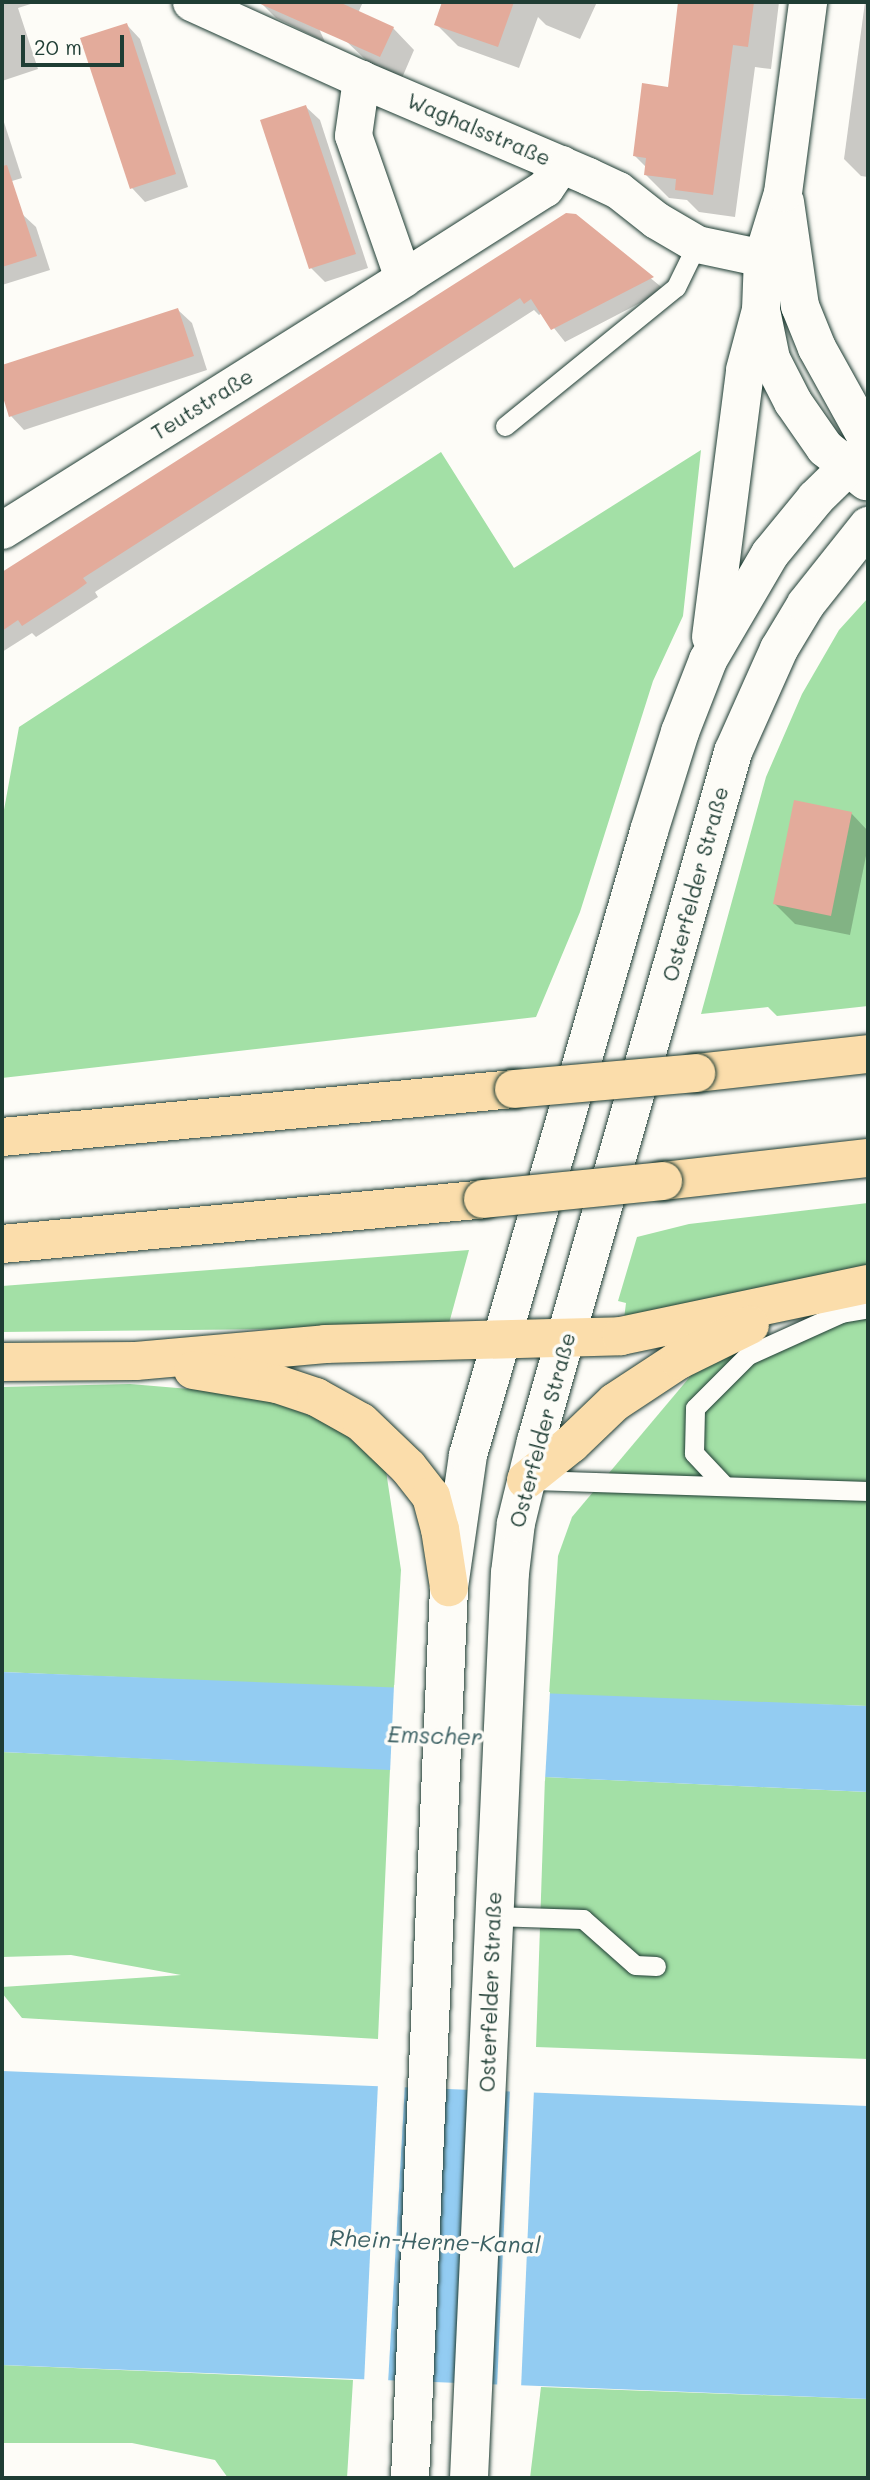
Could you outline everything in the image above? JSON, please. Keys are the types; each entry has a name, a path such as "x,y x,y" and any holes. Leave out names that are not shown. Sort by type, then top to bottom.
{"highway":[{"path":"2,1137 696,1073 868,1054"},
{"path":"2,1244 483,1199 868,1158"},
{"path":"2,1362 136,1361 325,1345 621,1336 868,1284"},
{"path":"526,1480 571,1444 615,1402 679,1360 806,1299"},
{"path":"136,1361 277,1384 316,1397 361,1422 408,1468 431,1496 440,1529 449,1601"}],"main road":[{"path":"708,660 745,370 761,310 763,258 783,193 808,2"},
{"path":"783,193 800,306 863,460"},
{"path":"761,310 771,359 793,402 825,448 863,460"},
{"path":"410,2478 449,1601 468,1455 499,1340 649,831 680,732 708,660 770,554 816,498 863,460"},
{"name":"Osterfelder Straße","path":"469,2478 512,1547 526,1480 733,752 779,649 806,604 868,526"}],"street":[{"name":"Waghalsstraße","path":"191,2 618,190 697,244 763,258"},
{"path":"361,79 354,135 403,278"},
{"name":"Teutstraße","path":"2,530 545,187 561,164"}],"lane":[{"path":"505,426 676,287 697,244"},
{"path":"724,1485 694,1453 695,1408 748,1355 841,1313 868,1308"},
{"path":"526,1480 868,1491"},
{"path":"493,1916 583,1919 635,1965 656,1966"}],"green space":[{"path":"701,450 683,616 653,681 580,912 536,1017 2,1078 2,821 19,727 441,452 514,568"},
{"path":"868,598 868,1006 777,1016 768,1007 701,1014 766,777 802,694 839,630"},
{"path":"868,1203 868,1272 624,1319 626,1303 618,1301 637,1237 689,1224"},
{"path":"469,1250 448,1327 2,1332 2,1286"},
{"path":"868,1314 868,1706 549,1696 558,1556 572,1517 704,1360"},
{"path":"130,1384 249,1394 334,1424 386,1471 401,1570 394,1689 2,1672 2,1387"},
{"path":"2,1752 390,1769 378,2039 22,2018 2,1993 2,1987 181,1975 71,1955 2,1957"},
{"path":"545,1777 868,1792 868,2059 536,2047"},
{"path":"2,2365 353,2380 347,2478 228,2478 215,2460 132,2443 2,2443"},
{"path":"541,2387 868,2399 868,2478 530,2478"}],"water":[{"name":"Emscher","path":"2,1672 868,1706 868,1792 2,1752"},
{"name":"Rhein-Herne-Kanal","path":"2,2071 868,2106 868,2399 2,2365"}],"pier":[{"path":"394,1685 550,1692 545,1781 390,1773"},
{"path":"378,2083 405,2084 388,2384 364,2384"},
{"path":"510,2088 534,2089 521,2389 497,2388"}],"building":[{"path":"256,2 339,2 394,27 380,57"},
{"path":"442,2 514,2 498,47 434,25"},
{"path":"678,2 754,2 748,47 733,45 713,195 675,190 676,179 644,175 646,158 633,156 642,83 668,87"},
{"path":"127,23 176,174 130,189 80,38"},
{"path":"306,105 356,254 309,269 260,120"},
{"path":"7,165 37,256 2,267 2,166"},
{"path":"566,213 576,214 654,277 551,330 531,299 524,304 520,298 83,578 87,583 22,626 18,620 2,631 2,572"},
{"path":"178,308 194,356 9,417 2,394 2,365"},
{"path":"794,800 852,812 831,916 773,904"}]}
